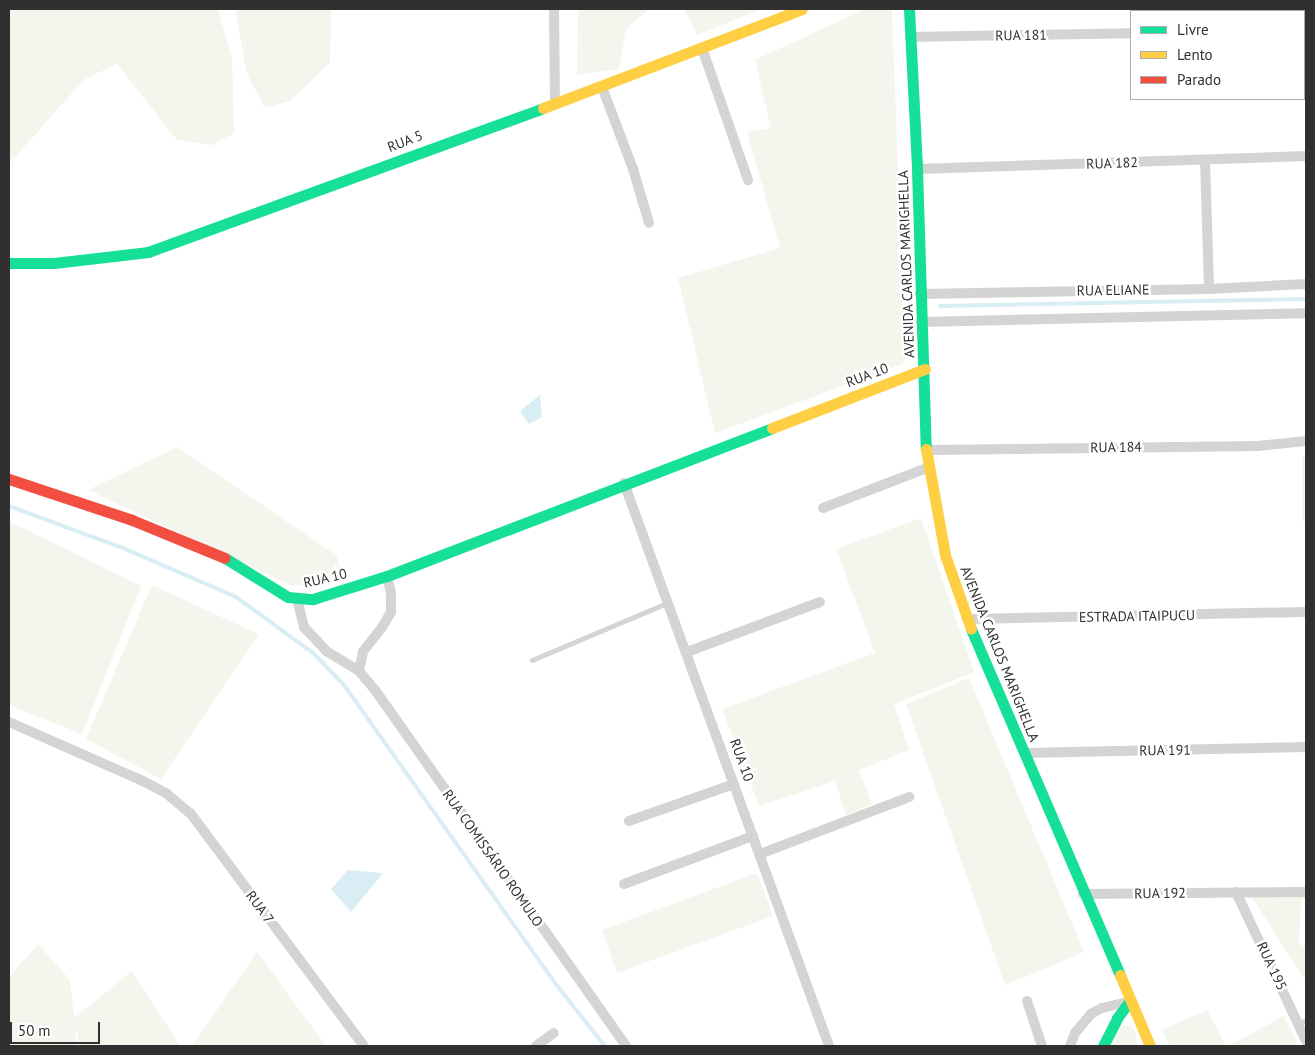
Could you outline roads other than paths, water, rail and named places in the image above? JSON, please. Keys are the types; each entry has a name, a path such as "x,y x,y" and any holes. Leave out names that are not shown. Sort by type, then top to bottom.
{"street":[{"path":"554,9 554,104"},
{"name":"RUA 5","path":"9,263 54,263 148,252 602,88 802,9"},
{"name":"AVENIDA CARLOS MARIGHELLA","path":"909,9 917,169 926,450 945,555 967,619 1129,1002 1150,1046"},
{"name":"RUA 181","path":"910,37 1130,33"},
{"path":"702,48 748,180"},
{"path":"602,88 633,169 650,223"},
{"name":"RUA 182","path":"917,169 1306,156"},
{"path":"1205,160 1209,288"},
{"name":"RUA ELIANE","path":"920,294 1306,284"},
{"name":"RUA ELIANE","path":"921,322 1306,312"},
{"name":"RUA 10","path":"9,479 132,520 234,562 288,597 313,599 387,576 924,369"},
{"name":"RUA 184","path":"926,450 1258,446 1306,441"},
{"path":"823,508 929,467"},
{"name":"RUA 10","path":"624,484 830,1046"},
{"path":"358,671 363,652 391,612 391,593 387,576"},
{"name":"RUA COMISSÁRIO ROMULO","path":"296,599 304,627 326,651 358,671 375,690 626,1046"},
{"path":"687,652 820,602"},
{"name":"ESTRADA ITAIPUCU","path":"967,619 1306,612"},
{"name":"RUA 7","path":"9,722 143,781 167,794 191,814 364,1046"},
{"name":"RUA 191","path":"1024,753 1306,747"},
{"path":"629,821 734,784"},
{"path":"760,854 909,797"},
{"path":"624,884 753,836"},
{"name":"RUA 195","path":"1236,892 1302,1022 1306,1041"},
{"name":"RUA 192","path":"1083,894 1306,892"},
{"path":"1026,1000 1042,1046"},
{"path":"1070,1046 1075,1033 1092,1014 1102,1008 1129,1002"},
{"path":"1103,1046 1117,1018 1129,1002"},
{"path":"536,1046 554,1033"}],"lane":[{"path":"532,660 668,603"}],"waterway":[{"path":"940,306 1306,299"},
{"path":"9,506 123,548 236,597 313,653 344,685 555,983 605,1046"}]}
